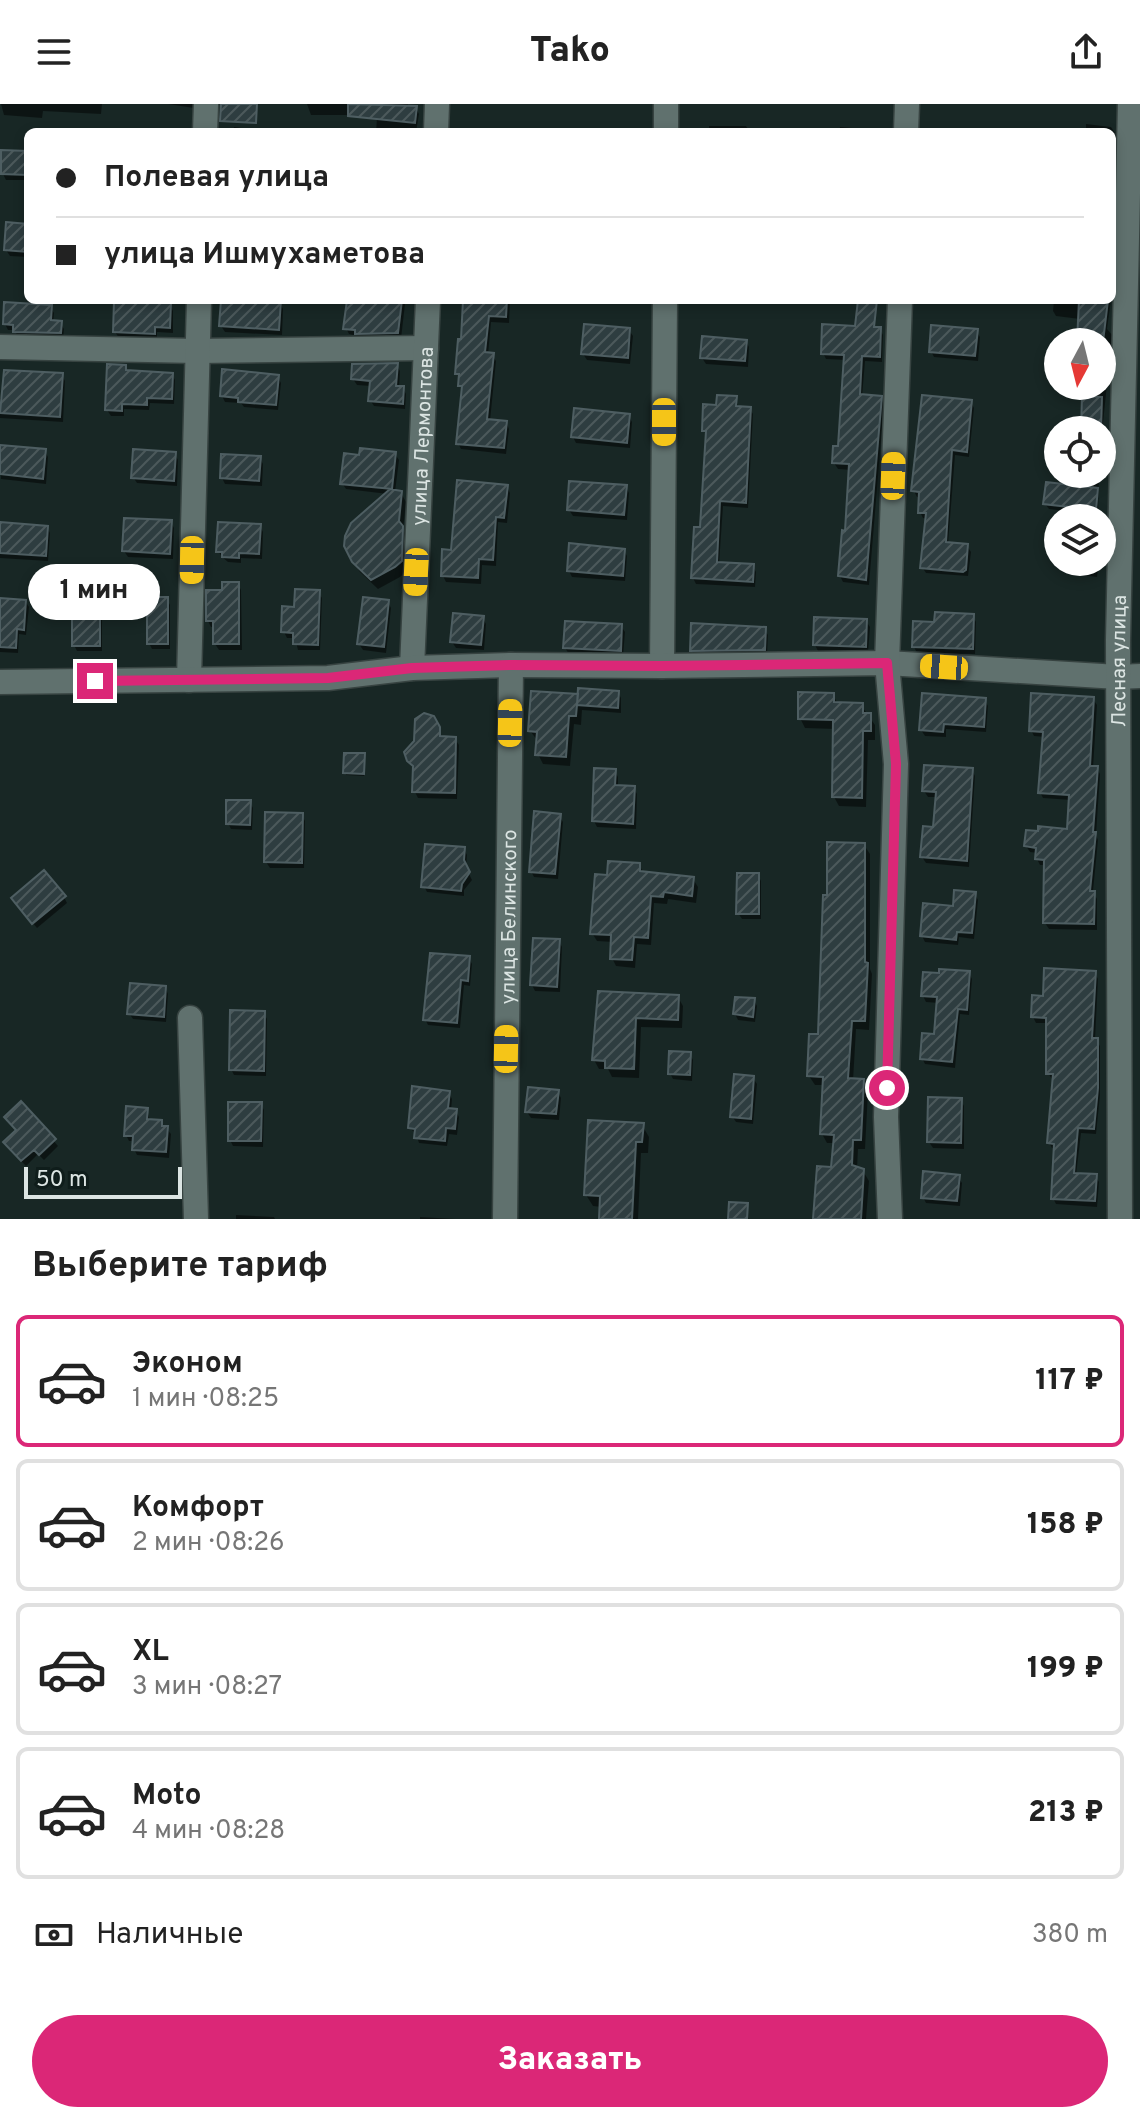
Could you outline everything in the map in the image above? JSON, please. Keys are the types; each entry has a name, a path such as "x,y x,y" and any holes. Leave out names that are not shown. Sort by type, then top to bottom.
{"street":[{"path":"205,128 206,104"},
{"path":"436,128 437,104"},
{"path":"666,104 666,128"},
{"path":"906,128 907,104"},
{"name":"Лесная улица","path":"1120,1219 1129,677 1130,104"},
{"path":"189,680 199,304"},
{"name":"улица Лермонтова","path":"412,668 428,304"},
{"path":"662,666 665,304"},
{"path":"890,1219 886,1117 896,764 887,663 900,304"},
{"path":"0,347 197,351 426,348"},
{"path":"0,682 328,678 412,668 511,665 887,663 1129,677"},
{"name":"улица Белинского","path":"505,1219 511,665"},
{"path":"190,1018 196,1219"}],"building":[{"path":"221,104 257,104 256,123 220,121"},
{"path":"348,104 417,106 415,123 348,116"},
{"path":"1,150 24,151 24,175 1,174"},
{"path":"6,222 24,224 24,252 4,250"},
{"path":"4,302 52,305 51,320 62,321 61,333 13,332 13,325 3,324"},
{"path":"114,304 171,304 170,328 155,327 155,334 113,332"},
{"path":"221,304 281,304 279,330 219,326"},
{"path":"346,304 402,304 398,333 355,334 355,330 343,329"},
{"path":"463,304 507,304 506,317 489,316 485,352 494,353 487,419 507,421 504,448 456,444 462,386 458,386 459,374 455,374 458,339 461,339"},
{"path":"858,304 877,304 874,327 881,327 880,357 862,356 860,394 882,396 866,580 838,576 842,530 845,531 849,464 832,463 833,446 838,446 844,355 821,354 822,324 855,326"},
{"path":"1079,304 1108,304 1105,328 1078,328"},
{"path":"584,324 630,328 628,358 581,354"},
{"path":"931,325 978,329 975,356 929,352"},
{"path":"702,336 747,340 745,361 700,358"},
{"path":"398,363 396,386 404,386 403,404 368,401 370,381 351,379 352,364"},
{"path":"107,364 126,365 126,370 173,373 172,399 147,398 147,405 122,404 122,411 105,410"},
{"path":"222,369 279,375 276,405 238,402 238,398 220,396"},
{"path":"4,370 63,373 60,417 0,413"},
{"path":"717,395 737,396 736,406 751,407 746,503 720,501 717,562 754,564 753,582 691,578 694,527 700,527 706,431 702,431 703,404 716,405"},
{"path":"922,395 972,400 967,452 952,450 946,542 968,544 966,570 963,572 920,568 926,513 918,513 919,492 911,491"},
{"path":"1082,400 1102,400 1101,416 1081,416"},
{"path":"574,408 630,414 627,443 571,437"},
{"path":"0,445 46,449 43,479 0,474"},
{"path":"360,448 396,452 392,489 340,484 344,453 359,455"},
{"path":"133,449 176,452 174,481 131,478"},
{"path":"221,454 261,456 259,481 220,478"},
{"path":"457,480 508,485 504,518 496,517 493,560 479,559 478,578 441,576 442,549 451,550"},
{"path":"569,481 627,485 624,515 567,510"},
{"path":"1045,488 1098,488 1097,504 1043,504"},
{"path":"390,489 402,491 399,521 403,526 402,561 371,580 352,562 344,546 345,536 351,523"},
{"path":"124,518 172,520 170,554 122,551"},
{"path":"0,522 48,526 46,556 0,553"},
{"path":"218,522 261,524 259,554 239,553 239,558 222,557 222,552 216,552"},
{"path":"569,543 625,549 623,576 567,571"},
{"path":"222,582 239,582 239,644 213,644 213,621 206,621 206,590 222,590"},
{"path":"36,583 100,583 100,646 72,646 72,598 35,596"},
{"path":"295,589 320,590 318,645 293,644 293,633 281,632 282,606 294,607"},
{"path":"147,597 168,597 168,644 147,644"},
{"path":"363,597 389,600 384,647 357,644"},
{"path":"0,598 26,600 24,630 17,629 16,648 0,647"},
{"path":"935,612 974,614 973,649 912,647 913,621 934,622"},
{"path":"453,613 484,616 481,645 450,642"},
{"path":"814,617 867,619 866,647 813,645"},
{"path":"565,621 622,624 621,651 563,648"},
{"path":"691,623 766,627 765,650 690,651"},
{"path":"578,688 619,691 618,708 577,705"},
{"path":"531,691 578,694 576,716 569,716 566,757 535,755 537,732 528,731"},
{"path":"798,692 834,693 834,702 863,703 863,713 871,713 871,731 863,731 862,798 832,797 833,720 798,719"},
{"path":"922,693 986,698 984,727 944,724 943,732 919,730"},
{"path":"1031,693 1094,697 1090,766 1098,766 1090,891 1095,891 1094,924 1043,923 1044,860 1035,859 1036,848 1024,846 1026,830 1038,831 1038,826 1067,829 1069,795 1038,793 1043,732 1029,731"},
{"path":"424,713 434,716 440,727 440,736 456,737 455,793 412,792 413,766 404,752 414,741 415,719"},
{"path":"344,753 365,753 364,774 343,773"},
{"path":"924,765 973,768 967,861 920,857 923,826 933,827 936,792 922,791"},
{"path":"594,768 616,769 615,785 635,786 633,824 592,821"},
{"path":"226,800 251,800 250,825 226,824"},
{"path":"534,811 561,814 555,874 529,872"},
{"path":"265,812 303,813 302,863 264,862"},
{"path":"827,842 865,843 865,962 868,963 865,1021 852,1021 848,1078 864,1079 861,1140 853,1140 852,1165 864,1169 861,1219 813,1219 817,1166 831,1167 834,1135 820,1134 823,1077 807,1076 809,1034 818,1034 823,895 827,895"},
{"path":"425,844 465,847 464,860 470,872 461,891 421,887"},
{"path":"608,861 640,863 640,871 694,877 692,896 664,892 663,897 651,896 648,938 634,937 632,960 610,959 611,935 590,934 595,874 607,875"},
{"path":"44,870 66,896 32,924 11,898"},
{"path":"737,873 759,873 759,914 736,914"},
{"path":"954,890 976,892 972,933 957,932 956,940 920,936 923,903 953,906"},
{"path":"533,938 560,939 557,987 530,985"},
{"path":"430,953 470,956 468,981 461,980 457,1023 423,1020"},
{"path":"1044,968 1096,971 1092,1038 1098,1038 1098,1088 1094,1129 1078,1128 1074,1173 1097,1174 1095,1201 1051,1199 1054,1144 1047,1143 1053,1074 1046,1074 1046,1018 1031,1017 1032,995 1043,996"},
{"path":"939,969 970,971 967,1010 958,1009 952,1062 920,1059 922,1033 934,1034 937,997 921,996 923,972 939,973"},
{"path":"130,983 166,986 164,1017 127,1014"},
{"path":"598,991 679,995 678,1020 636,1018 634,1069 605,1068 605,1061 592,1060"},
{"path":"735,997 755,998 753,1017 733,1014"},
{"path":"230,1010 265,1011 264,1071 229,1070"},
{"path":"669,1051 691,1052 690,1075 668,1074"},
{"path":"734,1074 754,1076 751,1119 730,1117"},
{"path":"412,1086 450,1091 448,1108 457,1109 455,1129 446,1128 445,1141 414,1138 415,1129 408,1128"},
{"path":"528,1087 559,1090 556,1114 525,1112"},
{"path":"928,1097 962,1098 961,1143 927,1142"},
{"path":"21,1101 56,1139 39,1155 34,1150 21,1161 3,1142 16,1130 4,1117"},
{"path":"228,1102 262,1102 261,1141 228,1141"},
{"path":"126,1106 148,1108 147,1119 162,1120 162,1126 168,1126 166,1152 132,1150 133,1136 124,1136"},
{"path":"588,1120 644,1123 642,1142 636,1142 632,1219 599,1219 600,1196 584,1195"},
{"path":"923,1171 960,1175 957,1201 921,1198"},
{"path":"729,1202 748,1203 747,1219 728,1219"}],"route":[{"path":"95,681 328,678 412,668 511,665 887,663 896,764 887,1088"}]}
